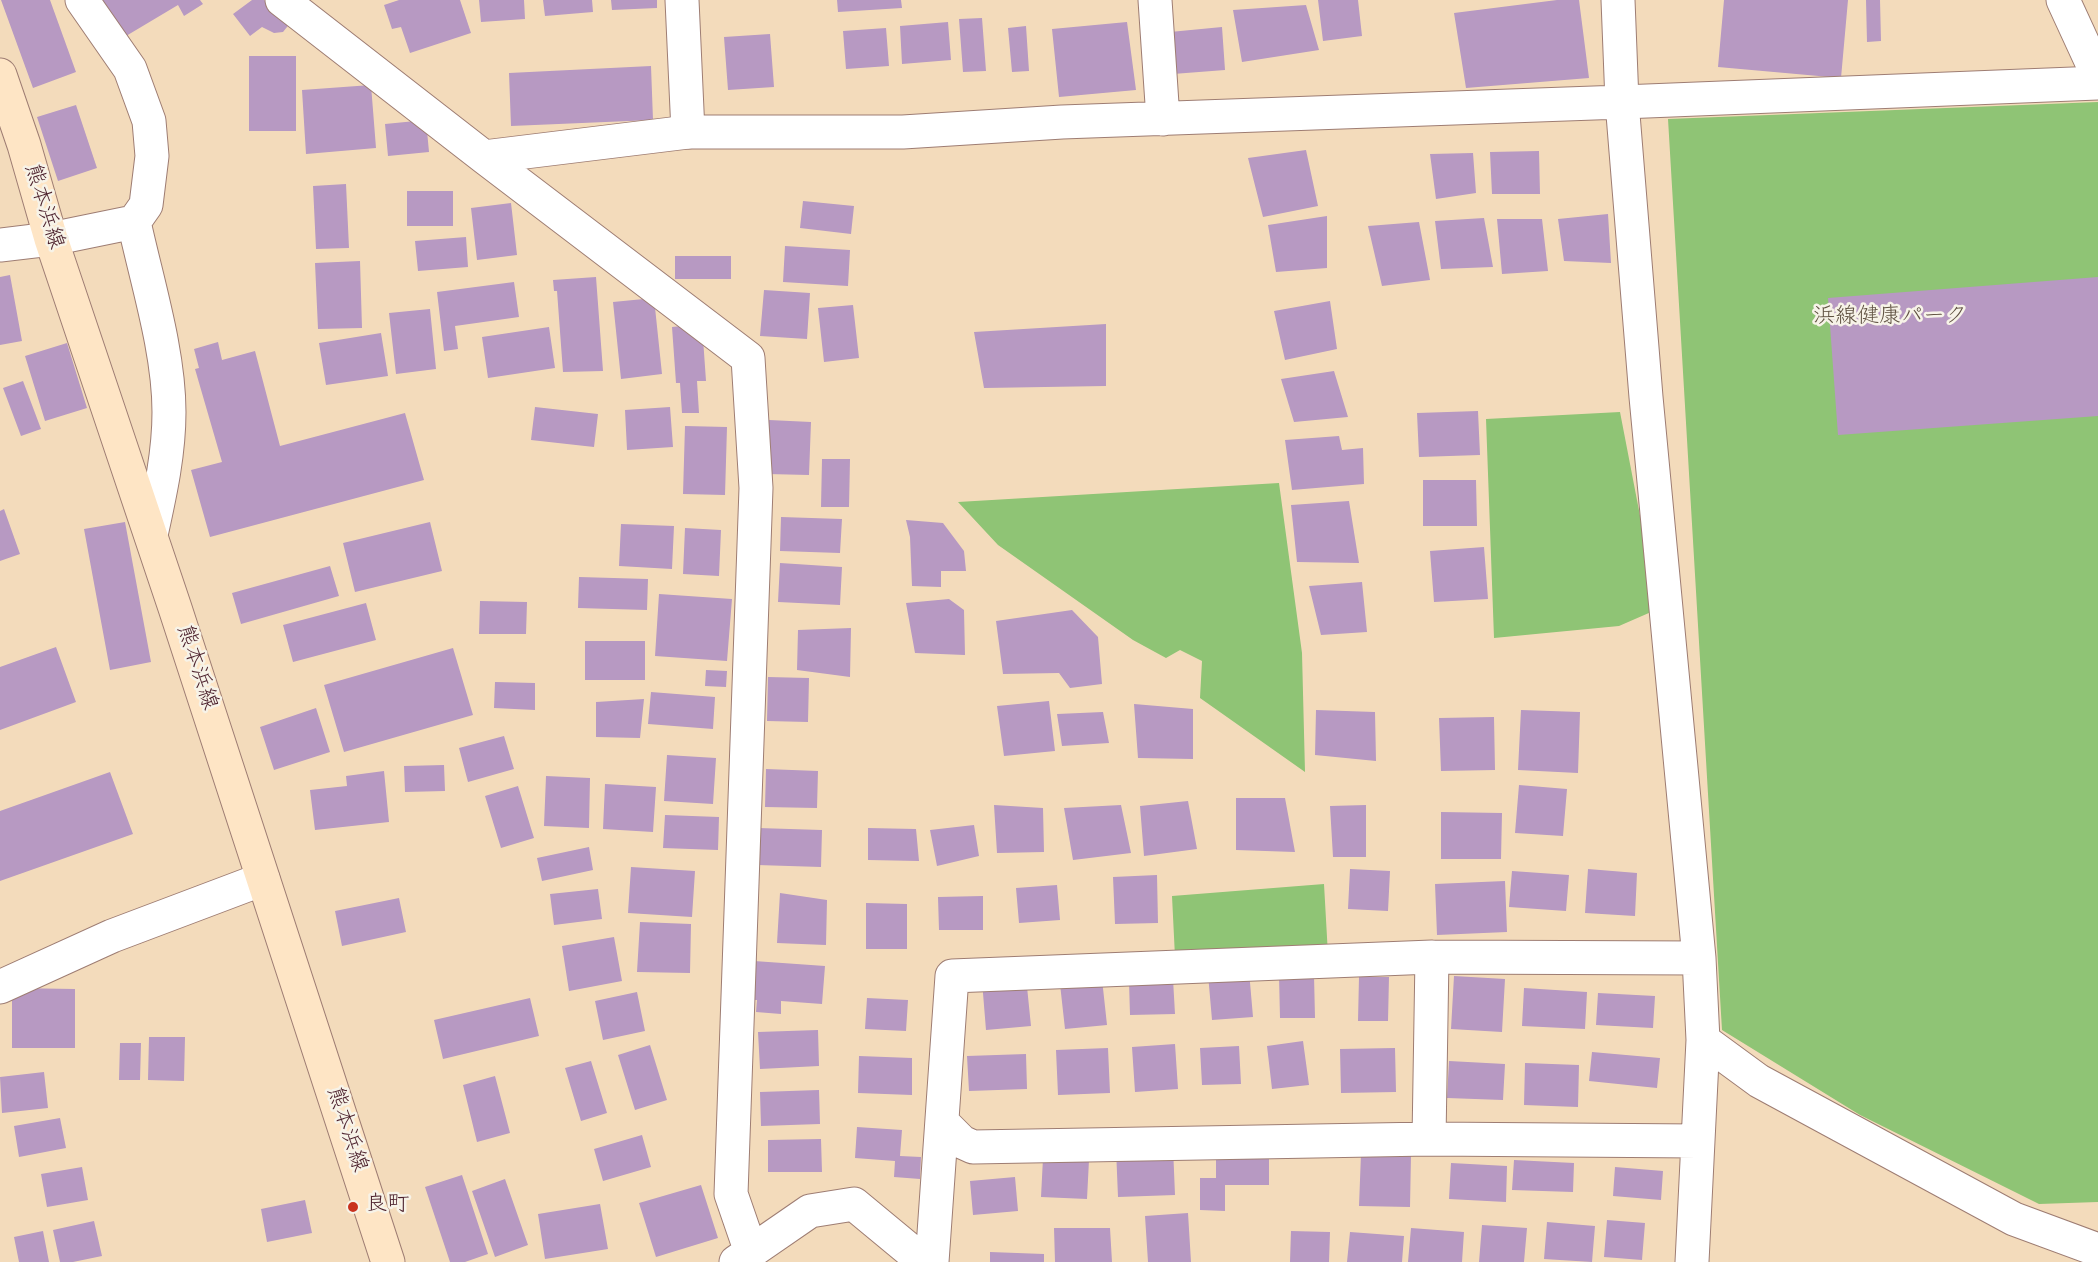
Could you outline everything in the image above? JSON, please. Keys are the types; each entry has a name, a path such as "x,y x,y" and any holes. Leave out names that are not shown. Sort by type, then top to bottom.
{"main road":[{"name":"熊本浜線","path":"0,75 24,145 51,239 388,1262"}],"street":[{"path":"0,245 51,239 134,222 146,205 152,156 149,121 130,69 82,0"},
{"path":"282,0 748,358 756,488 731,1194 743,1257 810,1211 854,1204 924,1262"},
{"path":"682,0 688,132"},
{"path":"1155,0 1163,119"},
{"path":"1618,0 1622,102 1647,409 1699,958 1703,1040 1692,1262"},
{"path":"2063,0 2098,76"},
{"path":"484,157 688,132 903,132 1062,122 2098,83"},
{"path":"134,222 165,359 169,412 164,472 150,535"},
{"path":"0,987 112,936 263,879"},
{"path":"932,1262 952,976 1432,957 1699,958"},
{"path":"1429,1139 1432,957"},
{"path":"1703,1040 1760,1081 2014,1219 2098,1250"},
{"path":"942,1122 962,1142 973,1147"},
{"path":"938,1184 945,1168 957,1154 973,1147 1429,1139 1698,1141"}],"green space":[{"name":"浜線健康パーク","path":"2098,102 2098,1202 2039,1204 1860,1115 1722,1030 1668,119"},
{"path":"1620,412 1658,609 1619,626 1494,638 1486,419"},
{"path":"1279,483 1302,653 1305,772 1200,698 1202,661 1180,650 1166,658 1133,640 998,545 958,502"},
{"path":"1324,884 1328,955 1175,957 1172,896"}],"building":[{"path":"1,0 50,0 76,72 33,88"},
{"path":"96,0 200,0 203,4 184,16 178,5 121,39"},
{"path":"252,0 264,0 291,22 283,32 274,33 262,27 250,36 233,14"},
{"path":"399,0 460,0 471,33 410,53 401,27 392,29 384,5"},
{"path":"479,0 524,0 525,19 481,22"},
{"path":"543,0 592,0 593,12 545,16"},
{"path":"611,0 657,0 657,8 612,10"},
{"path":"837,0 901,0 902,8 838,12"},
{"path":"1318,0 1358,0 1362,36 1323,41"},
{"path":"1557,0 1579,0 1589,78 1466,88 1454,13"},
{"path":"1724,0 1848,0 1841,78 1718,67"},
{"path":"1866,0 1880,0 1881,41 1867,42"},
{"path":"1306,5 1319,50 1242,62 1233,10"},
{"path":"982,18 986,71 963,72 959,19"},
{"path":"948,22 951,60 902,64 900,26"},
{"path":"1127,22 1136,90 1059,97 1052,29"},
{"path":"1026,26 1029,71 1012,72 1008,28"},
{"path":"1222,27 1225,70 1173,74 1170,32"},
{"path":"886,28 889,66 846,69 843,31"},
{"path":"770,34 774,87 728,90 724,37"},
{"path":"249,56 296,56 296,131 249,131"},
{"path":"651,66 653,120 511,126 509,73"},
{"path":"371,85 376,148 306,154 302,90"},
{"path":"76,105 97,168 58,181 37,117"},
{"path":"426,120 429,152 388,156 385,124"},
{"path":"1306,150 1318,206 1263,217 1248,158"},
{"path":"1539,151 1540,194 1492,194 1490,152"},
{"path":"1473,153 1476,193 1436,199 1430,154"},
{"path":"346,184 349,248 316,249 313,186"},
{"path":"407,191 453,191 453,226 407,226"},
{"path":"803,201 854,206 851,234 800,228"},
{"path":"511,203 517,255 477,260 471,208"},
{"path":"1608,214 1611,263 1564,261 1558,219"},
{"path":"1327,216 1327,268 1276,272 1268,225"},
{"path":"1484,218 1493,267 1441,269 1435,221"},
{"path":"1497,219 1542,219 1548,271 1502,274"},
{"path":"1419,222 1430,280 1382,286 1368,226"},
{"path":"466,237 468,267 418,271 415,241"},
{"path":"785,246 850,250 848,286 783,282"},
{"path":"675,256 731,256 731,279 675,279"},
{"path":"360,261 362,328 318,329 315,263"},
{"path":"10,275 22,341 0,345 0,277"},
{"path":"596,277 603,371 563,372 557,291 554,291 553,280"},
{"path":"2098,277 2098,416 1838,435 1828,298"},
{"path":"514,282 519,317 455,326 458,349 444,351 437,292"},
{"path":"764,290 810,293 807,339 760,336"},
{"path":"654,298 662,374 621,379 613,302"},
{"path":"1330,301 1337,349 1285,360 1274,311"},
{"path":"853,305 859,358 824,362 818,308"},
{"path":"430,309 436,369 396,374 389,313"},
{"path":"702,324 706,381 697,381 699,413 682,413 680,383 676,383 672,327"},
{"path":"1106,324 1106,386 984,388 974,332"},
{"path":"549,327 555,368 488,378 482,337"},
{"path":"381,333 388,376 326,385 319,343"},
{"path":"218,342 222,360 255,351 280,446 405,413 424,480 210,537 191,470 222,462 195,369 199,368 194,349"},
{"path":"67,343 87,408 45,421 25,356"},
{"path":"1334,371 1348,417 1294,422 1281,379"},
{"path":"23,381 41,429 21,436 3,388"},
{"path":"535,407 598,414 594,447 531,440"},
{"path":"670,407 673,447 627,450 625,410"},
{"path":"1478,411 1480,455 1419,457 1417,413"},
{"path":"769,420 811,422 809,475 767,474"},
{"path":"685,426 727,427 725,495 683,494"},
{"path":"1339,436 1342,450 1363,448 1364,484 1292,490 1285,440"},
{"path":"822,459 850,459 849,507 821,507"},
{"path":"1423,480 1476,480 1477,526 1423,526"},
{"path":"1349,501 1359,563 1297,562 1291,505"},
{"path":"4,509 20,554 0,561 0,511"},
{"path":"781,517 842,519 840,553 780,551"},
{"path":"906,520 943,523 964,551 966,571 941,571 941,587 912,586 910,537"},
{"path":"125,522 151,662 110,670 84,529"},
{"path":"430,522 442,571 355,592 343,543"},
{"path":"621,524 674,526 672,569 619,566"},
{"path":"685,528 721,530 719,576 683,574"},
{"path":"1484,547 1488,599 1434,602 1430,551"},
{"path":"780,563 842,567 840,605 778,602"},
{"path":"330,566 339,596 241,624 232,593"},
{"path":"579,577 648,579 647,610 578,608"},
{"path":"1362,582 1367,632 1321,635 1309,586"},
{"path":"659,594 732,599 727,661 655,656"},
{"path":"949,599 964,610 965,655 915,653 906,603"},
{"path":"480,601 527,602 526,634 479,634"},
{"path":"366,603 376,640 293,662 283,625"},
{"path":"1072,610 1098,637 1102,684 1070,688 1059,673 1003,674 996,621"},
{"path":"851,628 850,677 797,670 798,630"},
{"path":"585,641 645,641 645,680 585,680"},
{"path":"56,647 76,702 0,730 0,667"},
{"path":"453,648 473,715 344,752 324,685"},
{"path":"706,670 727,671 726,687 705,686"},
{"path":"768,677 809,678 808,722 767,721"},
{"path":"495,682 535,683 535,710 494,708"},
{"path":"651,692 715,697 713,729 648,724"},
{"path":"644,699 640,738 596,737 596,702"},
{"path":"1049,701 1055,751 1004,756 997,706"},
{"path":"1134,704 1193,709 1193,759 1138,758"},
{"path":"316,708 330,752 274,770 260,727"},
{"path":"1316,710 1375,712 1376,761 1315,755"},
{"path":"1521,710 1580,712 1578,773 1518,770"},
{"path":"1103,712 1109,743 1062,746 1057,714"},
{"path":"1494,717 1495,770 1441,771 1439,718"},
{"path":"504,736 514,769 468,782 459,748"},
{"path":"667,755 716,758 713,804 664,801"},
{"path":"444,765 445,791 405,792 404,766"},
{"path":"766,769 818,771 817,808 765,807"},
{"path":"384,771 389,822 315,830 310,790 347,786 346,776"},
{"path":"110,772 133,834 0,881 0,811"},
{"path":"546,776 590,778 589,828 544,826"},
{"path":"605,784 656,787 653,832 603,829"},
{"path":"1519,785 1567,789 1563,836 1515,833"},
{"path":"518,786 534,838 501,848 485,796"},
{"path":"1236,798 1285,798 1295,852 1236,850"},
{"path":"1188,801 1197,849 1144,856 1140,806"},
{"path":"994,805 1043,808 1044,852 997,853"},
{"path":"1121,805 1131,853 1073,860 1064,808"},
{"path":"1366,805 1366,857 1333,857 1330,806"},
{"path":"1441,812 1502,813 1501,859 1441,859"},
{"path":"665,815 719,817 718,850 663,848"},
{"path":"974,825 979,856 937,866 930,830"},
{"path":"758,828 822,830 821,867 757,865"},
{"path":"868,828 916,829 919,861 868,860"},
{"path":"589,847 593,870 542,881 537,858"},
{"path":"631,867 695,871 692,917 628,913"},
{"path":"1350,869 1390,871 1388,911 1348,909"},
{"path":"1588,869 1637,873 1635,916 1585,913"},
{"path":"1512,871 1569,875 1566,911 1509,907"},
{"path":"1157,875 1158,923 1115,924 1113,877"},
{"path":"1505,881 1507,932 1437,935 1435,884"},
{"path":"1057,885 1060,920 1019,923 1016,888"},
{"path":"598,889 602,919 554,925 550,894"},
{"path":"780,893 827,900 826,945 777,943"},
{"path":"983,896 983,930 939,930 938,897"},
{"path":"399,898 406,932 342,946 335,911"},
{"path":"866,903 907,904 907,949 866,949"},
{"path":"640,922 691,924 690,973 637,972"},
{"path":"614,937 622,981 569,991 562,946"},
{"path":"754,961 825,966 822,1004 781,1001 781,1014 756,1012 757,1000 751,1000"},
{"path":"1249,971 1253,1017 1212,1020 1208,974"},
{"path":"1279,975 1314,975 1315,1018 1280,1018"},
{"path":"1454,976 1505,979 1502,1032 1451,1029"},
{"path":"1026,977 1031,1026 986,1030 982,981"},
{"path":"1359,977 1389,977 1388,1021 1358,1021"},
{"path":"1102,979 1107,1025 1065,1029 1060,984"},
{"path":"1173,979 1175,1014 1130,1015 1129,981"},
{"path":"12,988 75,989 75,1048 12,1048"},
{"path":"1524,988 1587,992 1585,1029 1522,1026"},
{"path":"637,992 645,1031 603,1040 595,1001"},
{"path":"1598,993 1655,996 1653,1028 1596,1025"},
{"path":"530,998 539,1036 443,1059 434,1020"},
{"path":"867,998 908,1000 906,1031 865,1029"},
{"path":"818,1030 819,1066 760,1069 758,1032"},
{"path":"149,1037 185,1037 184,1081 148,1080"},
{"path":"1303,1041 1309,1085 1272,1089 1267,1046"},
{"path":"120,1043 141,1043 140,1080 119,1080"},
{"path":"1175,1044 1178,1089 1135,1092 1132,1047"},
{"path":"650,1045 667,1100 635,1110 618,1055"},
{"path":"1239,1046 1241,1084 1202,1085 1200,1048"},
{"path":"1108,1048 1110,1093 1058,1095 1056,1050"},
{"path":"1395,1048 1396,1092 1341,1093 1340,1049"},
{"path":"1592,1052 1660,1058 1657,1088 1589,1081"},
{"path":"1026,1054 1027,1089 969,1091 967,1056"},
{"path":"859,1056 912,1058 912,1095 858,1093"},
{"path":"591,1061 607,1113 581,1121 565,1068"},
{"path":"1449,1061 1505,1064 1503,1100 1447,1098"},
{"path":"1525,1063 1579,1065 1578,1107 1524,1105"},
{"path":"44,1072 48,1108 2,1113 0,1077"},
{"path":"495,1076 510,1133 477,1142 463,1085"},
{"path":"819,1090 820,1124 761,1126 760,1092"},
{"path":"60,1118 66,1148 19,1157 14,1126"},
{"path":"857,1127 902,1130 900,1156 921,1157 920,1179 894,1177 895,1161 855,1158"},
{"path":"642,1135 651,1167 603,1181 594,1149"},
{"path":"821,1139 822,1172 768,1172 768,1140"},
{"path":"1173,1147 1175,1195 1118,1197 1116,1149"},
{"path":"1216,1152 1269,1152 1269,1185 1225,1185 1225,1211 1200,1210 1200,1178 1216,1178"},
{"path":"1361,1154 1411,1155 1410,1207 1359,1206"},
{"path":"1043,1158 1089,1160 1087,1199 1041,1197"},
{"path":"1514,1160 1574,1163 1573,1192 1512,1190"},
{"path":"1451,1163 1507,1166 1506,1202 1449,1199"},
{"path":"82,1167 88,1200 47,1207 41,1174"},
{"path":"1615,1167 1663,1171 1661,1200 1613,1196"},
{"path":"462,1175 488,1254 465,1262 450,1262 425,1187"},
{"path":"1015,1177 1018,1211 973,1215 970,1181"},
{"path":"505,1179 528,1245 495,1257 472,1191"},
{"path":"701,1185 718,1238 656,1257 639,1203"},
{"path":"305,1200 312,1233 267,1242 261,1209"},
{"path":"600,1204 608,1249 545,1259 538,1214"},
{"path":"1188,1213 1191,1262 1148,1262 1145,1216"},
{"path":"1607,1220 1645,1223 1642,1260 1604,1257"},
{"path":"94,1221 102,1256 73,1262 60,1262 53,1230"},
{"path":"1547,1222 1595,1226 1592,1262 1544,1259"},
{"path":"1482,1225 1527,1228 1524,1262 1479,1262"},
{"path":"1054,1228 1110,1228 1112,1262 1055,1262"},
{"path":"1411,1228 1464,1232 1462,1262 1408,1262"},
{"path":"43,1231 49,1262 19,1262 14,1237"},
{"path":"1291,1231 1330,1232 1329,1262 1290,1262"},
{"path":"1350,1232 1404,1236 1402,1262 1347,1262"},
{"path":"990,1252 1044,1254 1044,1262 990,1262"}],"place":[{"name":"良町","path":"353,1207"}]}
